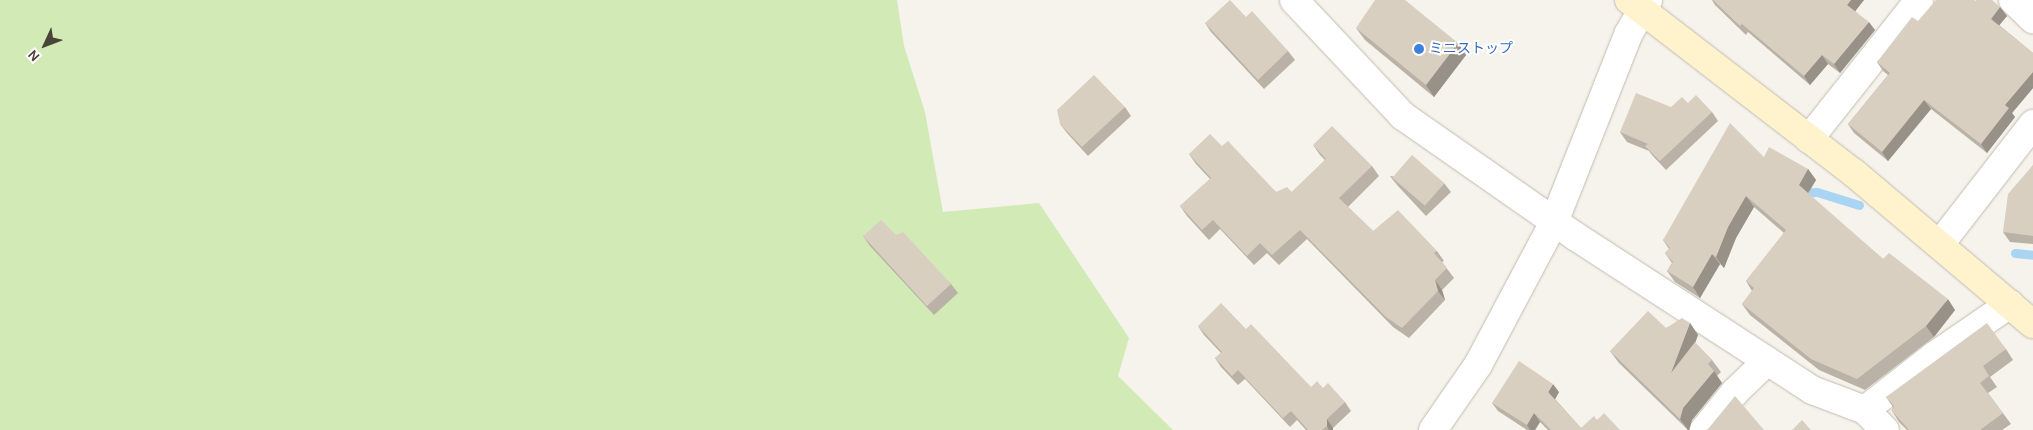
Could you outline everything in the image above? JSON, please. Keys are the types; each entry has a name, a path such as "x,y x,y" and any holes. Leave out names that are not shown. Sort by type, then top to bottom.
{"street":[{"path":"1294,0 1387,102 1554,222 1766,362 1812,390 1864,410 1885,430"},
{"path":"1809,139 1919,0"},
{"path":"2013,0 2033,19"},
{"path":"1433,430 1478,365 1554,222 1640,4 1940,244 2033,324"},
{"path":"1940,244 2033,124"},
{"path":"1864,410 1934,356 2010,304"},
{"path":"1704,430 1735,392 1766,362"}],"green space":[{"path":"0,0 897,0 904,46 925,112 943,212 1039,203 1129,338 1118,376 1173,430 0,430"}],"building":[{"path":"1230,0 1246,17 1252,11 1288,51 1258,80 1205,23"},
{"path":"1375,0 1405,0 1458,43 1426,85 1356,28"},
{"path":"1713,0 1851,0 1847,5 1869,22 1834,64 1822,55 1804,76 1742,24 1740,26"},
{"path":"1936,0 1992,0 2000,7 1991,19 2033,53 2033,72 2005,105 2009,108 1981,144 1924,100 1882,152 1848,124 1890,73 1877,62 1912,17 1918,21"},
{"path":"1094,75 1125,107 1082,147 1060,124 1057,110"},
{"path":"1636,93 1671,107 1682,97 1688,103 1696,95 1712,112 1660,161 1645,146 1648,144 1620,132"},
{"path":"1730,123 1764,157 1769,147 1808,169 1799,185 1883,259 1889,253 1948,299 1926,326 1857,379 1811,359 1742,304 1754,288 1746,281 1786,230 1746,196 1728,227 1716,257 1712,254 1693,287 1667,271 1673,262 1665,253 1670,248 1663,240"},
{"path":"1332,126 1372,166 1339,198 1373,231 1398,210 1437,251 1434,253 1447,268 1435,280 1438,291 1402,328 1386,317 1300,230 1272,255 1260,243 1247,256 1213,220 1202,230 1180,206 1211,178 1189,154 1210,134 1222,146 1228,141 1276,192 1287,187 1292,192 1326,159 1313,145"},
{"path":"1412,155 1444,183 1425,206 1392,178"},
{"path":"2033,165 2033,236 2003,232 2008,194"},
{"path":"881,220 896,235 903,232 951,284 927,306 863,236"},
{"path":"1221,303 1246,329 1251,324 1311,387 1317,381 1323,388 1328,383 1345,402 1327,419 1327,426 1322,430 1308,430 1291,411 1283,418 1238,370 1232,376 1215,358 1222,352 1198,326"},
{"path":"1648,311 1666,328 1682,318 1690,323 1671,373 1695,342 1712,360 1708,364 1714,371 1683,408 1680,419 1610,351"},
{"path":"1987,323 2006,349 1983,366 1989,376 1980,383 2003,413 1980,430 1909,430 1892,411 1894,406 1886,397"},
{"path":"1519,361 1553,384 1548,392 1581,428 1594,416 1597,420 1604,413 1620,430 1551,430 1534,413 1527,425 1492,403"},
{"path":"1735,396 1764,430 1706,430 1708,429"},
{"path":"1802,420 1811,430 1792,430"}],"waterway":[{"path":"1799,193 1817,192 1859,205"},
{"path":"2015,253 2033,255"}],"place":[{"name":"ミニストップ","path":"1419,49"}]}
